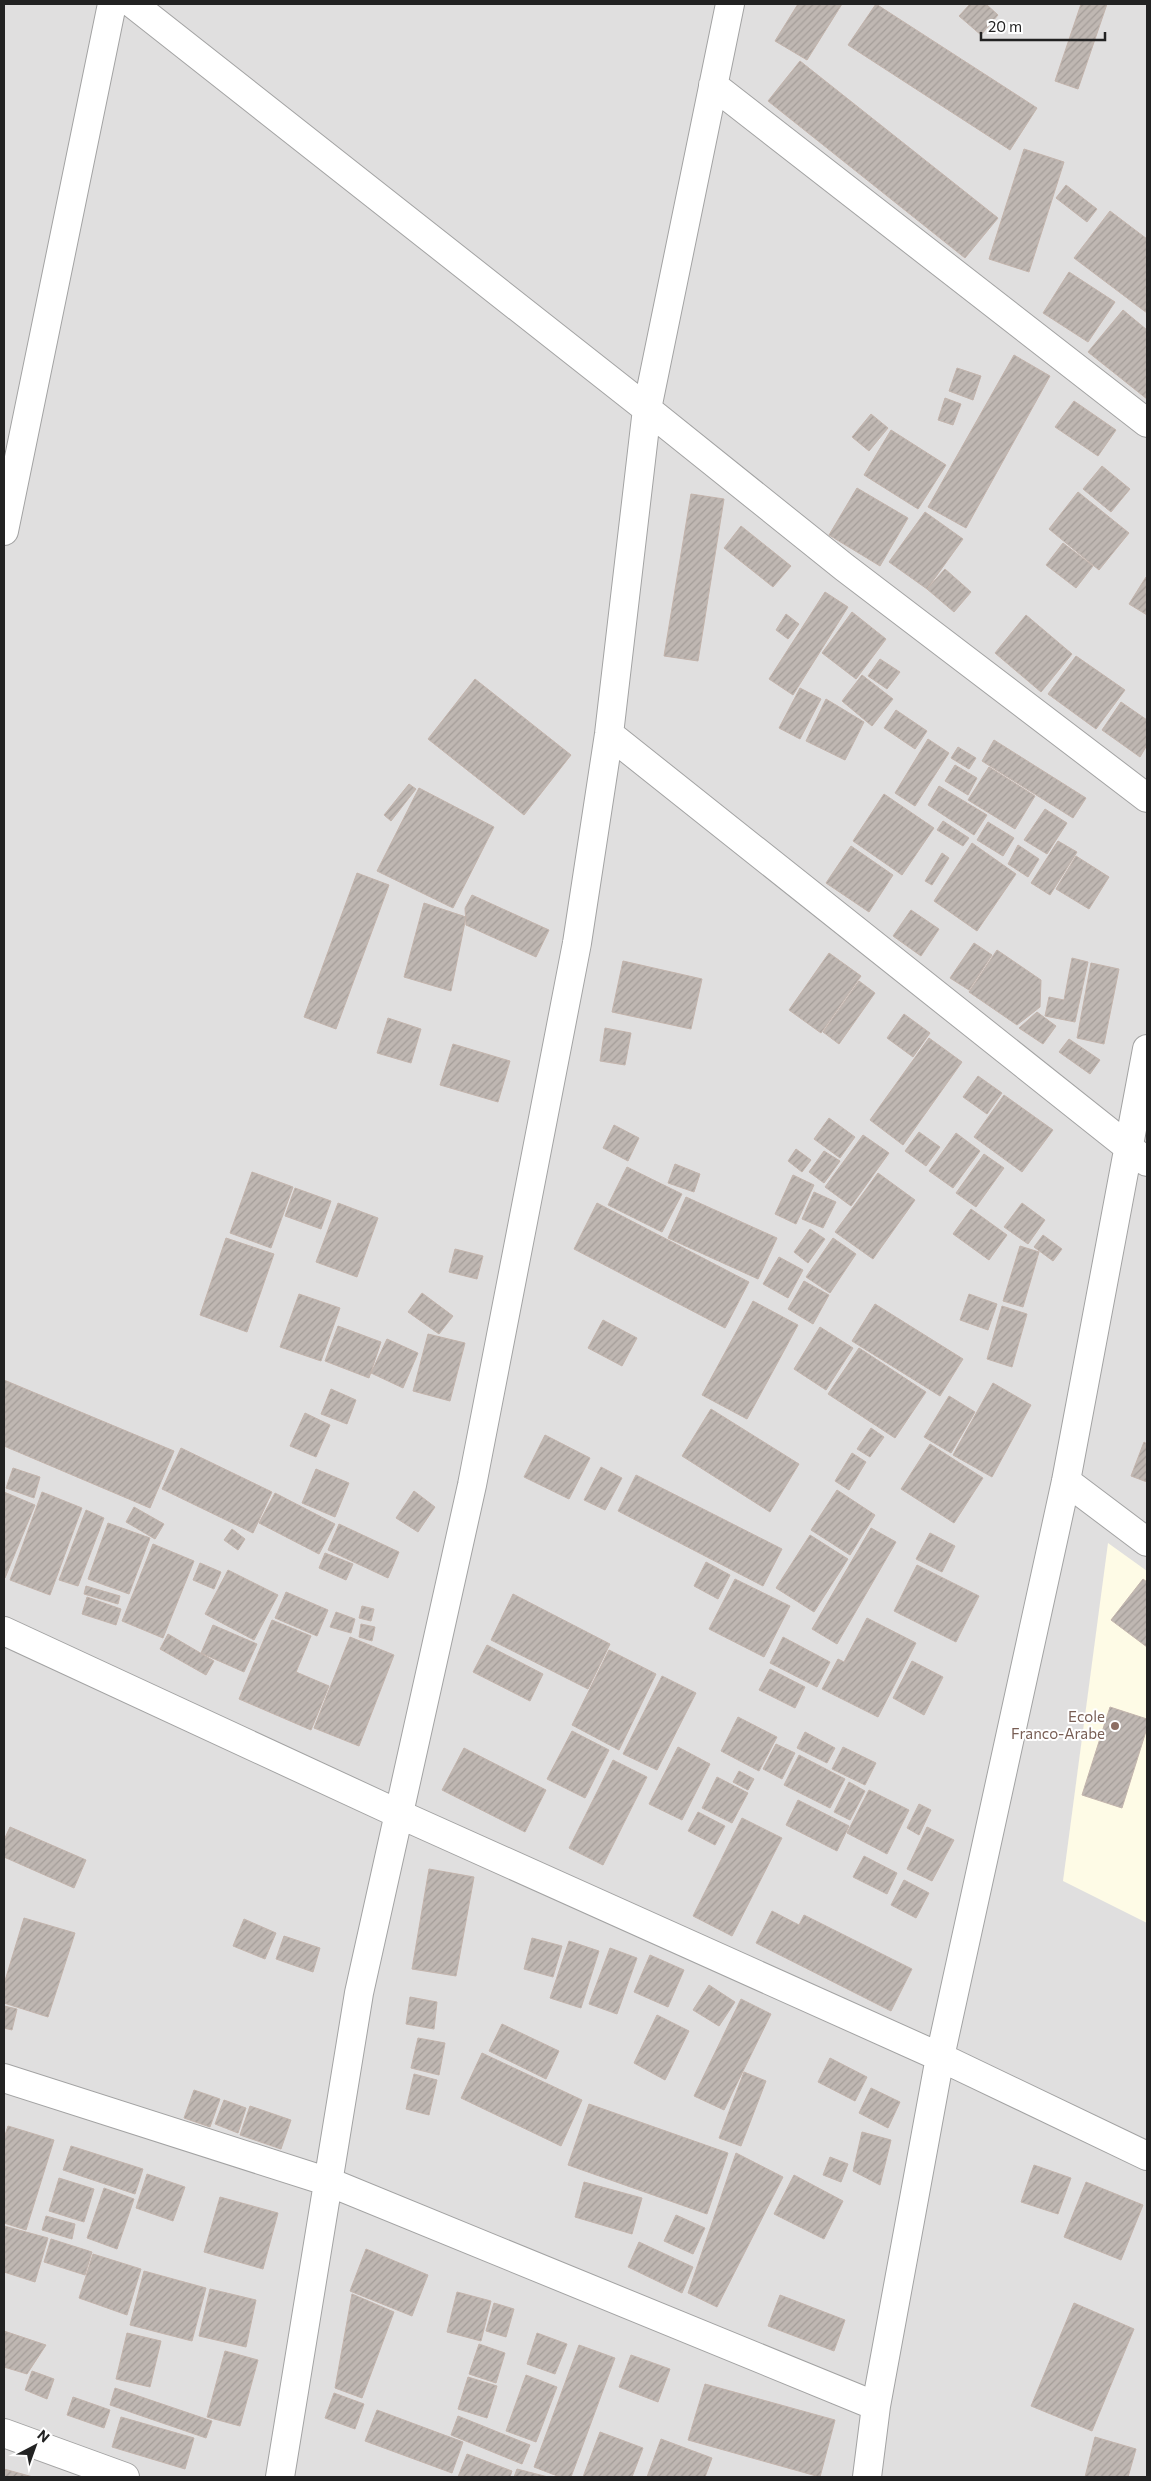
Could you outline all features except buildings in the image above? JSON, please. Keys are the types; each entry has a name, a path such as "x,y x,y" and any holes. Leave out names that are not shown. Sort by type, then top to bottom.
{"street":[{"path":"4,531 112,4"},
{"path":"133,4 647,409 844,567 1147,798"},
{"path":"280,2477 359,1993 472,1485 577,942 609,734 647,409 730,4"},
{"path":"713,85 1147,423"},
{"path":"609,734 1138,1155"},
{"path":"867,2477 876,2406 940,2057 1138,1155 1147,1049"},
{"path":"1066,1481 1147,1542"},
{"path":"4,1631 399,1814 940,2057 1147,2156"},
{"path":"4,2078 329,2182 876,2406"},
{"path":"4,2433 126,2477"}],"shaded area":[{"path":"4,4 1147,4 1147,2477 4,2477"},
{"name":"Ecole Franco-Arabe","path":"1108,1543 1147,1571 1147,1923 1063,1881"}],"place":[{"name":"Ecole Franco-Arabe","path":"1115,1726"}]}
